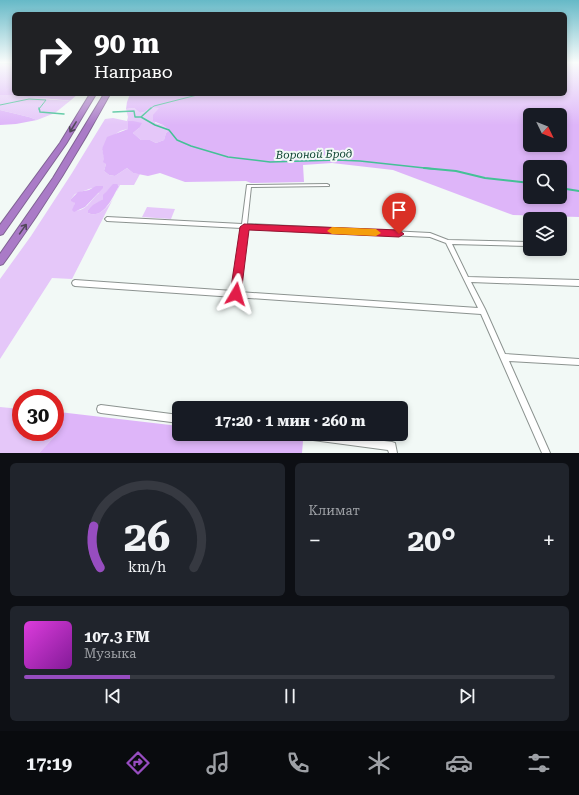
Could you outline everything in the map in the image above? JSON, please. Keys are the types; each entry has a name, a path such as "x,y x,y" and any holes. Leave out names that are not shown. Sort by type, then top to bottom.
{"highway":[{"path":"0,232 63,144 93,96"},
{"path":"0,261 51,190 70,160 106,96"}],"street":[{"path":"236,294 249,186 327,185"},
{"path":"108,219 244,227 430,235 448,242 523,244"},
{"path":"448,242 468,279 546,453"},
{"path":"468,279 579,283"},
{"path":"75,283 483,312"},
{"path":"503,357 579,362"},
{"path":"101,409 172,418"},
{"path":"353,441 392,446 393,453"}],"shaded area":[{"path":"0,83 12,83 12,95 0,95"},
{"path":"567,83 579,83 579,217 567,217 567,212 523,212 523,215 513,215 393,170 332,163 303,165 304,182 185,182 160,173 148,176 133,173 127,168 115,176 109,175 104,171 106,164 103,162 104,159 102,149 107,137 128,129 128,121 142,123 133,133 141,140 150,140 156,143 164,140 166,133 169,130 163,125 153,121 153,115 159,108 152,107 140,113 134,108 126,109 129,96 567,96"},
{"path":"10,94 12,94 12,96 25,96 53,100 71,100 55,113 37,120 0,110 0,95"},
{"path":"24,96 76,96 71,100"},
{"path":"154,106 160,108 155,123 163,125 169,130 166,133 164,140 156,143 150,140 141,140 133,133 139,128 126,129 117,133 102,149 106,164 104,171 109,175 115,176 127,168 133,173 140,174 134,185 120,185 116,193 119,185 111,188 105,193 103,199 88,210 88,213 99,213 108,206 114,197 72,279 52,278 0,359 0,279 31,236 105,119 113,118 127,121 128,117 126,109 134,108 140,113","holes":["92,188 99,193 85,208 81,210 73,210 75,203 71,199 75,194"]},
{"path":"0,110 29,117 37,120 0,125"},
{"path":"113,184 117,184 119,186 107,206 99,213 88,213 88,210 93,205 103,199 103,195"},
{"path":"96,186 103,186 103,188 85,207 74,212 72,210 75,203 71,201 71,199 78,192 89,190"},
{"path":"147,207 175,209 171,219 142,217"},
{"path":"0,407 12,408 12,441 50,441 39,453 0,453"},
{"path":"64,413 172,425 172,441 303,441 302,453 39,453 50,441 64,441"}],"waterway":[{"path":"150,109 154,106 193,96"},
{"name":"Вороной Брод","path":"0,105 29,99 46,100 39,109"},
{"path":"141,117 151,108"},
{"name":"Вороной Брод","path":"39,109 40,112 64,114"},
{"name":"Вороной Брод","path":"113,112 134,111 135,117 141,117"},
{"name":"Вороной Брод","path":"141,117 155,125 169,130 177,140 191,146 228,157 270,162 337,160 360,161 430,169"},
{"name":"Вороной Брод","path":"424,168 430,169"},
{"name":"Вороной Брод","path":"430,169 456,171 485,178 523,182"},
{"name":"Вороной Брод","path":"430,169 434,169"},
{"name":"Вороной Брод","path":"567,189 579,191"}],"slow traffic":[{"path":"332,231 376,233"}],"route":[{"path":"236,294 244,227 399,234"}]}
